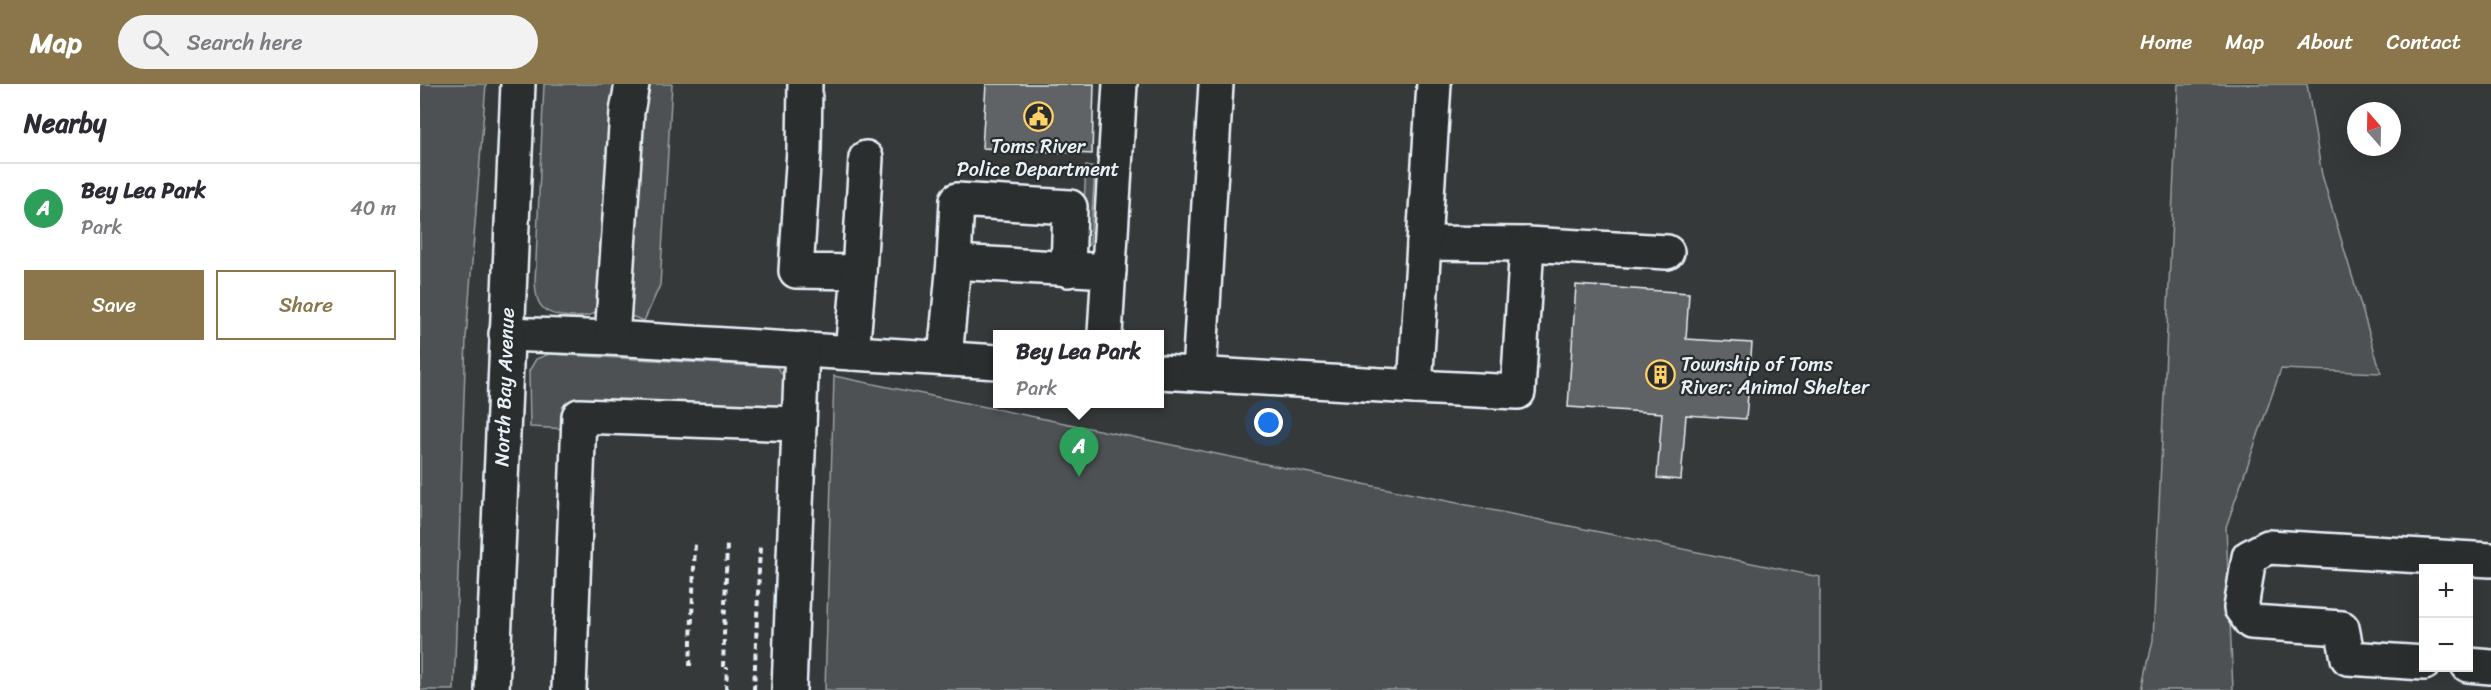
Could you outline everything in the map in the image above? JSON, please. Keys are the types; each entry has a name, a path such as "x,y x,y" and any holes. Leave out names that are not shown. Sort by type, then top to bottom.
{"street":[{"name":"North Bay Avenue","path":"492,690 518,84"},
{"path":"612,338 627,112 632,84"},
{"path":"805,84 804,150 796,271 859,272"},
{"path":"1105,330 1120,84"},
{"path":"1198,375 1216,84"},
{"path":"1415,387 1434,84"},
{"path":"852,353 866,158"},
{"path":"945,358 957,200 1070,207 1068,270"},
{"path":"1424,243 1527,244 1667,252"},
{"path":"1164,372 1518,392 1527,244"},
{"path":"954,262 1109,271"},
{"path":"506,334 612,338 993,362"},
{"path":"789,690 802,349"},
{"path":"569,690 579,416 799,424"},
{"path":"2419,663 2348,658 2342,628 2251,621 2241,608 2249,557 2268,547 2491,560"},
{"path":"2473,665 2491,667"}],"path":[{"path":"690,666 695,543"},
{"path":"726,690 727,544"},
{"path":"754,690 760,546"}],"shaded area":[{"path":"420,84 486,84 466,338 454,690 420,690"},
{"path":"544,84 620,84 601,306 593,313 579,317 548,312 539,303 536,293"},
{"path":"642,84 672,84 660,285 644,321 631,316 626,308"},
{"path":"2178,84 2307,84 2322,175 2381,373 2281,369 2226,527 2233,690 2142,690 2153,640"},
{"path":"1086,166 1095,168 1090,243 1086,248 1082,242"},
{"path":"549,354 776,367 784,379 784,403 778,407 567,429 530,427 529,371 536,359"},
{"path":"834,376 1820,577 1820,690 825,690"}],"building":[{"name":"Toms River Police Department","path":"986,84 1094,84 1092,154 982,148"},
{"name":"Township of Toms River: Animal Shelter","path":"1576,285 1689,293 1686,339 1752,343 1746,419 1686,415 1681,480 1657,478 1662,413 1568,407"}],"place":[{"name":"Toms River Police Department","path":"1038,116"},
{"name":"Township of Toms River: Animal Shelter","path":"1660,375"},
{"name":"Bey Lea Park","path":"1079,477"}]}
